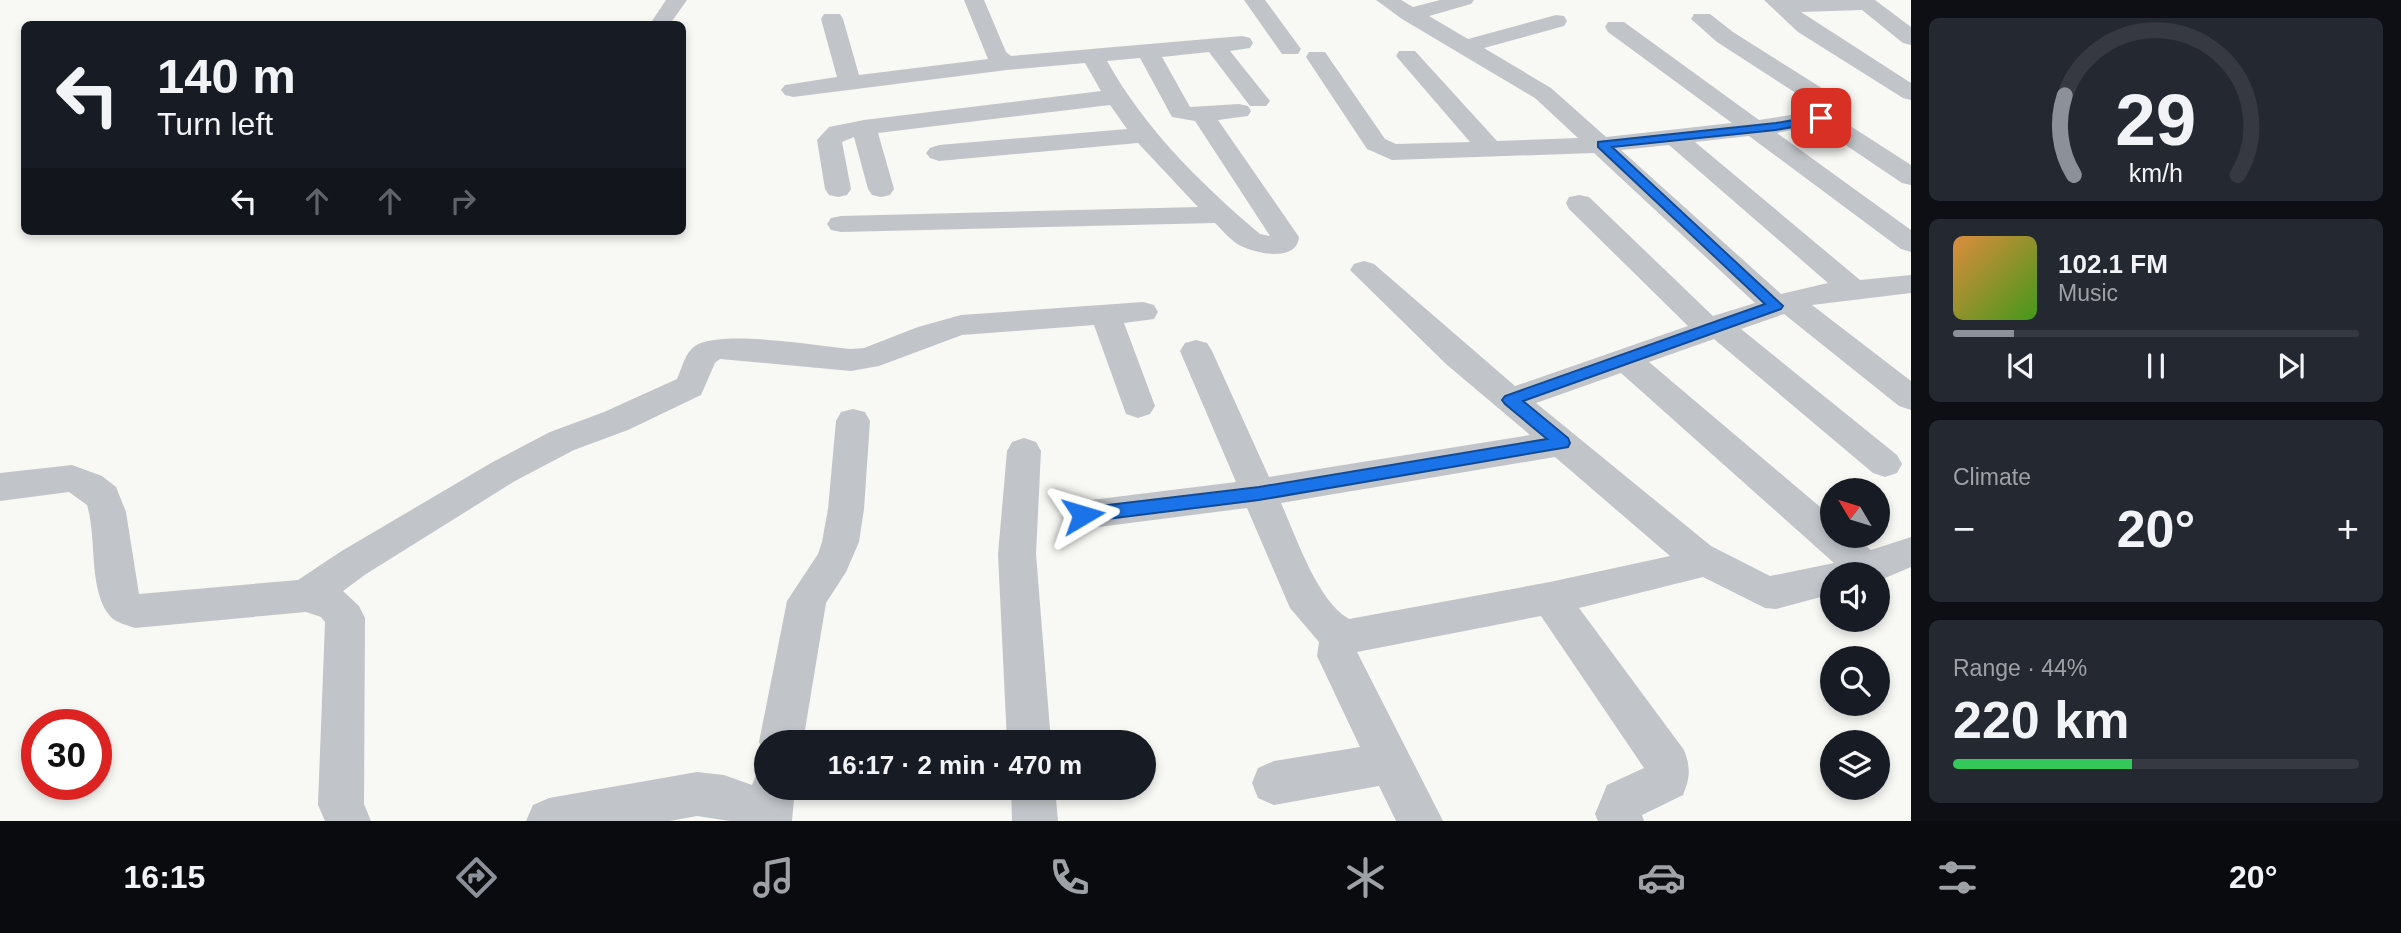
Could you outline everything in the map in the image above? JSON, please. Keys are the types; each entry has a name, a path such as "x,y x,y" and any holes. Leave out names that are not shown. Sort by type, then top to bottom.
{"street":[{"path":"662,21 677,0"},
{"path":"974,0 995,52 1007,63"},
{"path":"1254,0 1290,49"},
{"path":"1386,0 1543,93 1782,304 1911,398"},
{"path":"1409,15 1464,0"},
{"path":"1777,3 1867,4 1911,37"},
{"path":"1777,3 1806,27 1911,93"},
{"path":"832,19 850,83"},
{"path":"1317,57 1376,144 1385,151 1602,145 1754,129 1833,116 1839,112 1702,19"},
{"path":"1464,47 1556,21"},
{"path":"1616,27 1911,243"},
{"path":"793,90 1007,63 1242,43"},
{"path":"1148,52 1178,110 1185,114 1202,114 1249,106 1215,46"},
{"path":"1407,56 1491,150"},
{"path":"1093,57 1115,97 1142,135 1174,170 1256,243 1278,246 1286,240 1202,114"},
{"path":"838,189 830,137 864,127 929,117 1115,97"},
{"path":"929,117 942,163 1142,135"},
{"path":"1821,118 1911,177"},
{"path":"864,127 881,189"},
{"path":"1674,137 1854,290"},
{"path":"1579,203 1712,327 1885,464"},
{"path":"841,224 1223,215"},
{"path":"1364,270 1457,356 1698,557 1765,592 1776,593 1820,582"},
{"path":"1510,400 1782,304 1821,293 1911,284"},
{"path":"306,596 354,563 503,472 562,440 616,421 689,387 701,356 709,350 724,348 851,360 868,358 946,327 1143,312"},
{"path":"1106,316 1138,406"},
{"path":"1196,351 1304,596 1328,627 1346,637"},
{"path":"1624,358 1836,562"},
{"path":"783,730 807,601 814,587 827,572 841,537 853,421"},
{"path":"1083,515 1259,493 1562,443"},
{"path":"1024,451 1017,554 1028,730"},
{"path":"0,487 72,478 89,485 103,496 108,512 119,596 125,606 135,611 306,596 334,604 345,618 341,805 348,821"},
{"path":"1883,562 1911,552"},
{"path":"1420,821 1337,656 1337,646 1346,637 1550,598 1686,568 1694,564 1698,557"},
{"path":"1550,598 1668,765 1667,780 1623,801 1618,814 1621,821"},
{"path":"1274,783 1391,763"},
{"path":"568,819 696,794 724,797 770,809"},
{"path":"1033,800 1035,821"}],"route":[{"path":"1083,515 1259,493 1562,443 1510,400 1776,306 1602,145 1776,126 1821,118"}]}
